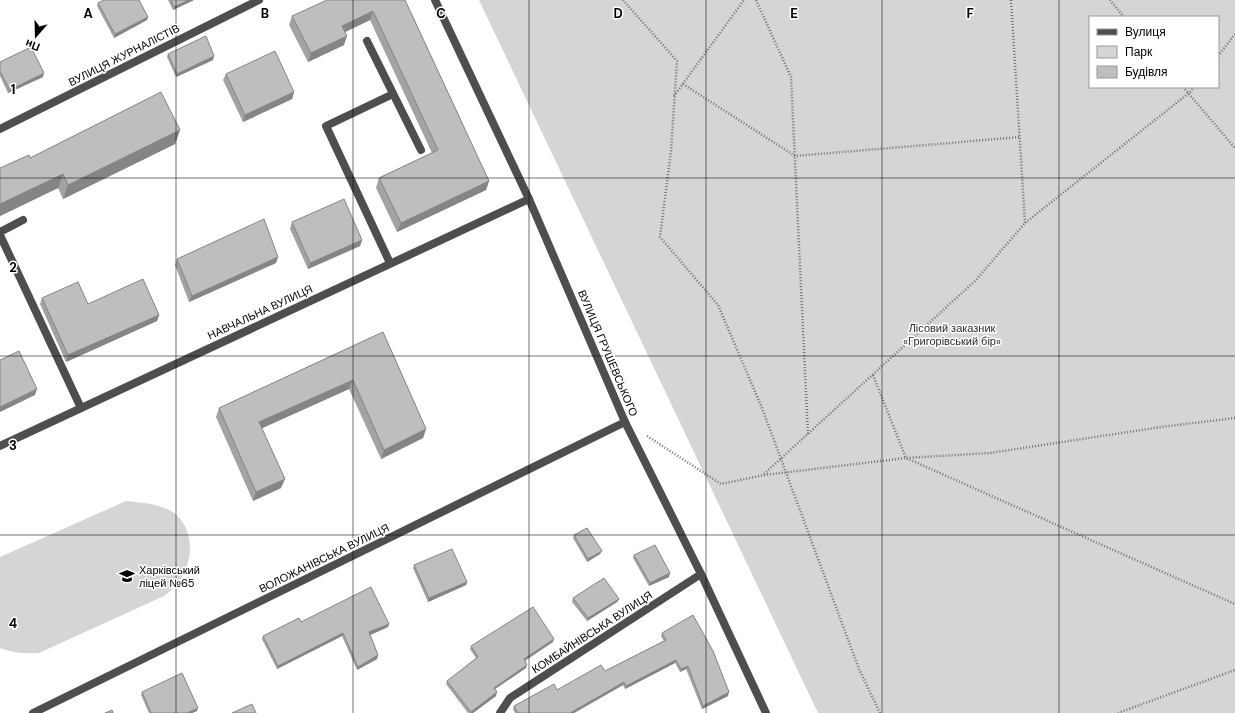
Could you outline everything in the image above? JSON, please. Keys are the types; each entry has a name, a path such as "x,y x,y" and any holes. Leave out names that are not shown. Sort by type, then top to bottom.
{"street":[{"name":"ВУЛИЦЯ ЖУРНАЛІСТІВ","path":"0,129 259,0"},
{"name":"ВУЛИЦЯ ГРУШЕВСЬКОГО","path":"435,0 529,199 625,422 701,574 766,713"},
{"path":"367,41 421,150"},
{"path":"390,263 326,126 393,94"},
{"name":"НАВЧАЛЬНА ВУЛИЦЯ","path":"0,446 529,199"},
{"path":"0,232 23,220"},
{"path":"0,235 81,408"},
{"name":"ВОЛОЖАНІВСЬКА ВУЛИЦЯ","path":"33,713 625,422"},
{"name":"КОМБАЙНІВСЬКА ВУЛИЦЯ","path":"500,713 510,698 701,574"}],"path":[{"path":"623,0 677,61 671,151 660,237 718,305 762,408 858,669 880,713"},
{"path":"674,97 744,0"},
{"path":"756,0 791,77 808,434"},
{"path":"1011,0 1025,223"},
{"path":"1110,0 1123,16"},
{"path":"1219,55 1235,34"},
{"path":"683,84 795,156 1020,137"},
{"path":"1185,88 1235,148"},
{"path":"764,475 975,281 1025,223 1189,93 1193,88"},
{"path":"873,375 906,458 1235,604"},
{"path":"644,434 721,484 785,472 906,458 990,453 1161,427 1235,418"},
{"path":"1118,713 1235,670"}],"green space":[{"name":"Лісовий заказник «Григорівський бір»","path":"479,0 1235,0 1235,713 818,713"},
{"path":"126,501 163,507 174,513 186,528 190,546 189,556 183,575 176,585 164,596 39,653 19,653 0,648 0,557"}],"building":[{"path":"104,0 139,0 148,17 115,34 98,3"},
{"path":"171,0 189,0 174,7"},
{"path":"327,0 405,0 489,181 401,223 379,178 438,150 373,11 342,26 347,36 311,53 292,16"},
{"path":"206,36 214,56 177,74 168,54"},
{"path":"31,47 44,73 10,90 0,71 0,62"},
{"path":"275,51 294,92 245,115 226,74"},
{"path":"161,92 180,130 68,185 63,174 0,204 0,168 29,155 30,158"},
{"path":"344,199 362,240 310,263 292,222"},
{"path":"264,219 278,257 192,296 177,259"},
{"path":"143,279 159,315 68,355 42,298 78,282 88,304"},
{"path":"383,332 426,429 384,450 353,380 259,422 285,479 256,492 219,408"},
{"path":"19,351 37,389 0,407 0,360"},
{"path":"587,528 602,551 588,559 574,535"},
{"path":"655,545 670,573 650,583 634,555"},
{"path":"452,549 467,582 429,598 414,565"},
{"path":"604,578 619,599 588,618 573,598"},
{"path":"371,587 389,624 369,632 378,655 358,667 343,633 278,666 263,636 299,618 301,622"},
{"path":"533,607 554,639 524,659 527,665 494,688 497,692 471,712 447,681 478,657 471,646"},
{"path":"693,615 713,651 729,692 703,706 688,666 681,669 676,660 626,686 624,682 570,713 518,713 514,706 554,684 557,690 601,665 605,671 666,640 662,633"},
{"path":"182,673 198,708 187,713 151,713 142,692"},
{"path":"252,704 256,713 232,713"},
{"path":"112,710 113,713 105,713"}],"place":[{"name":"Харківський ліцей №65","path":"127,576"}]}
